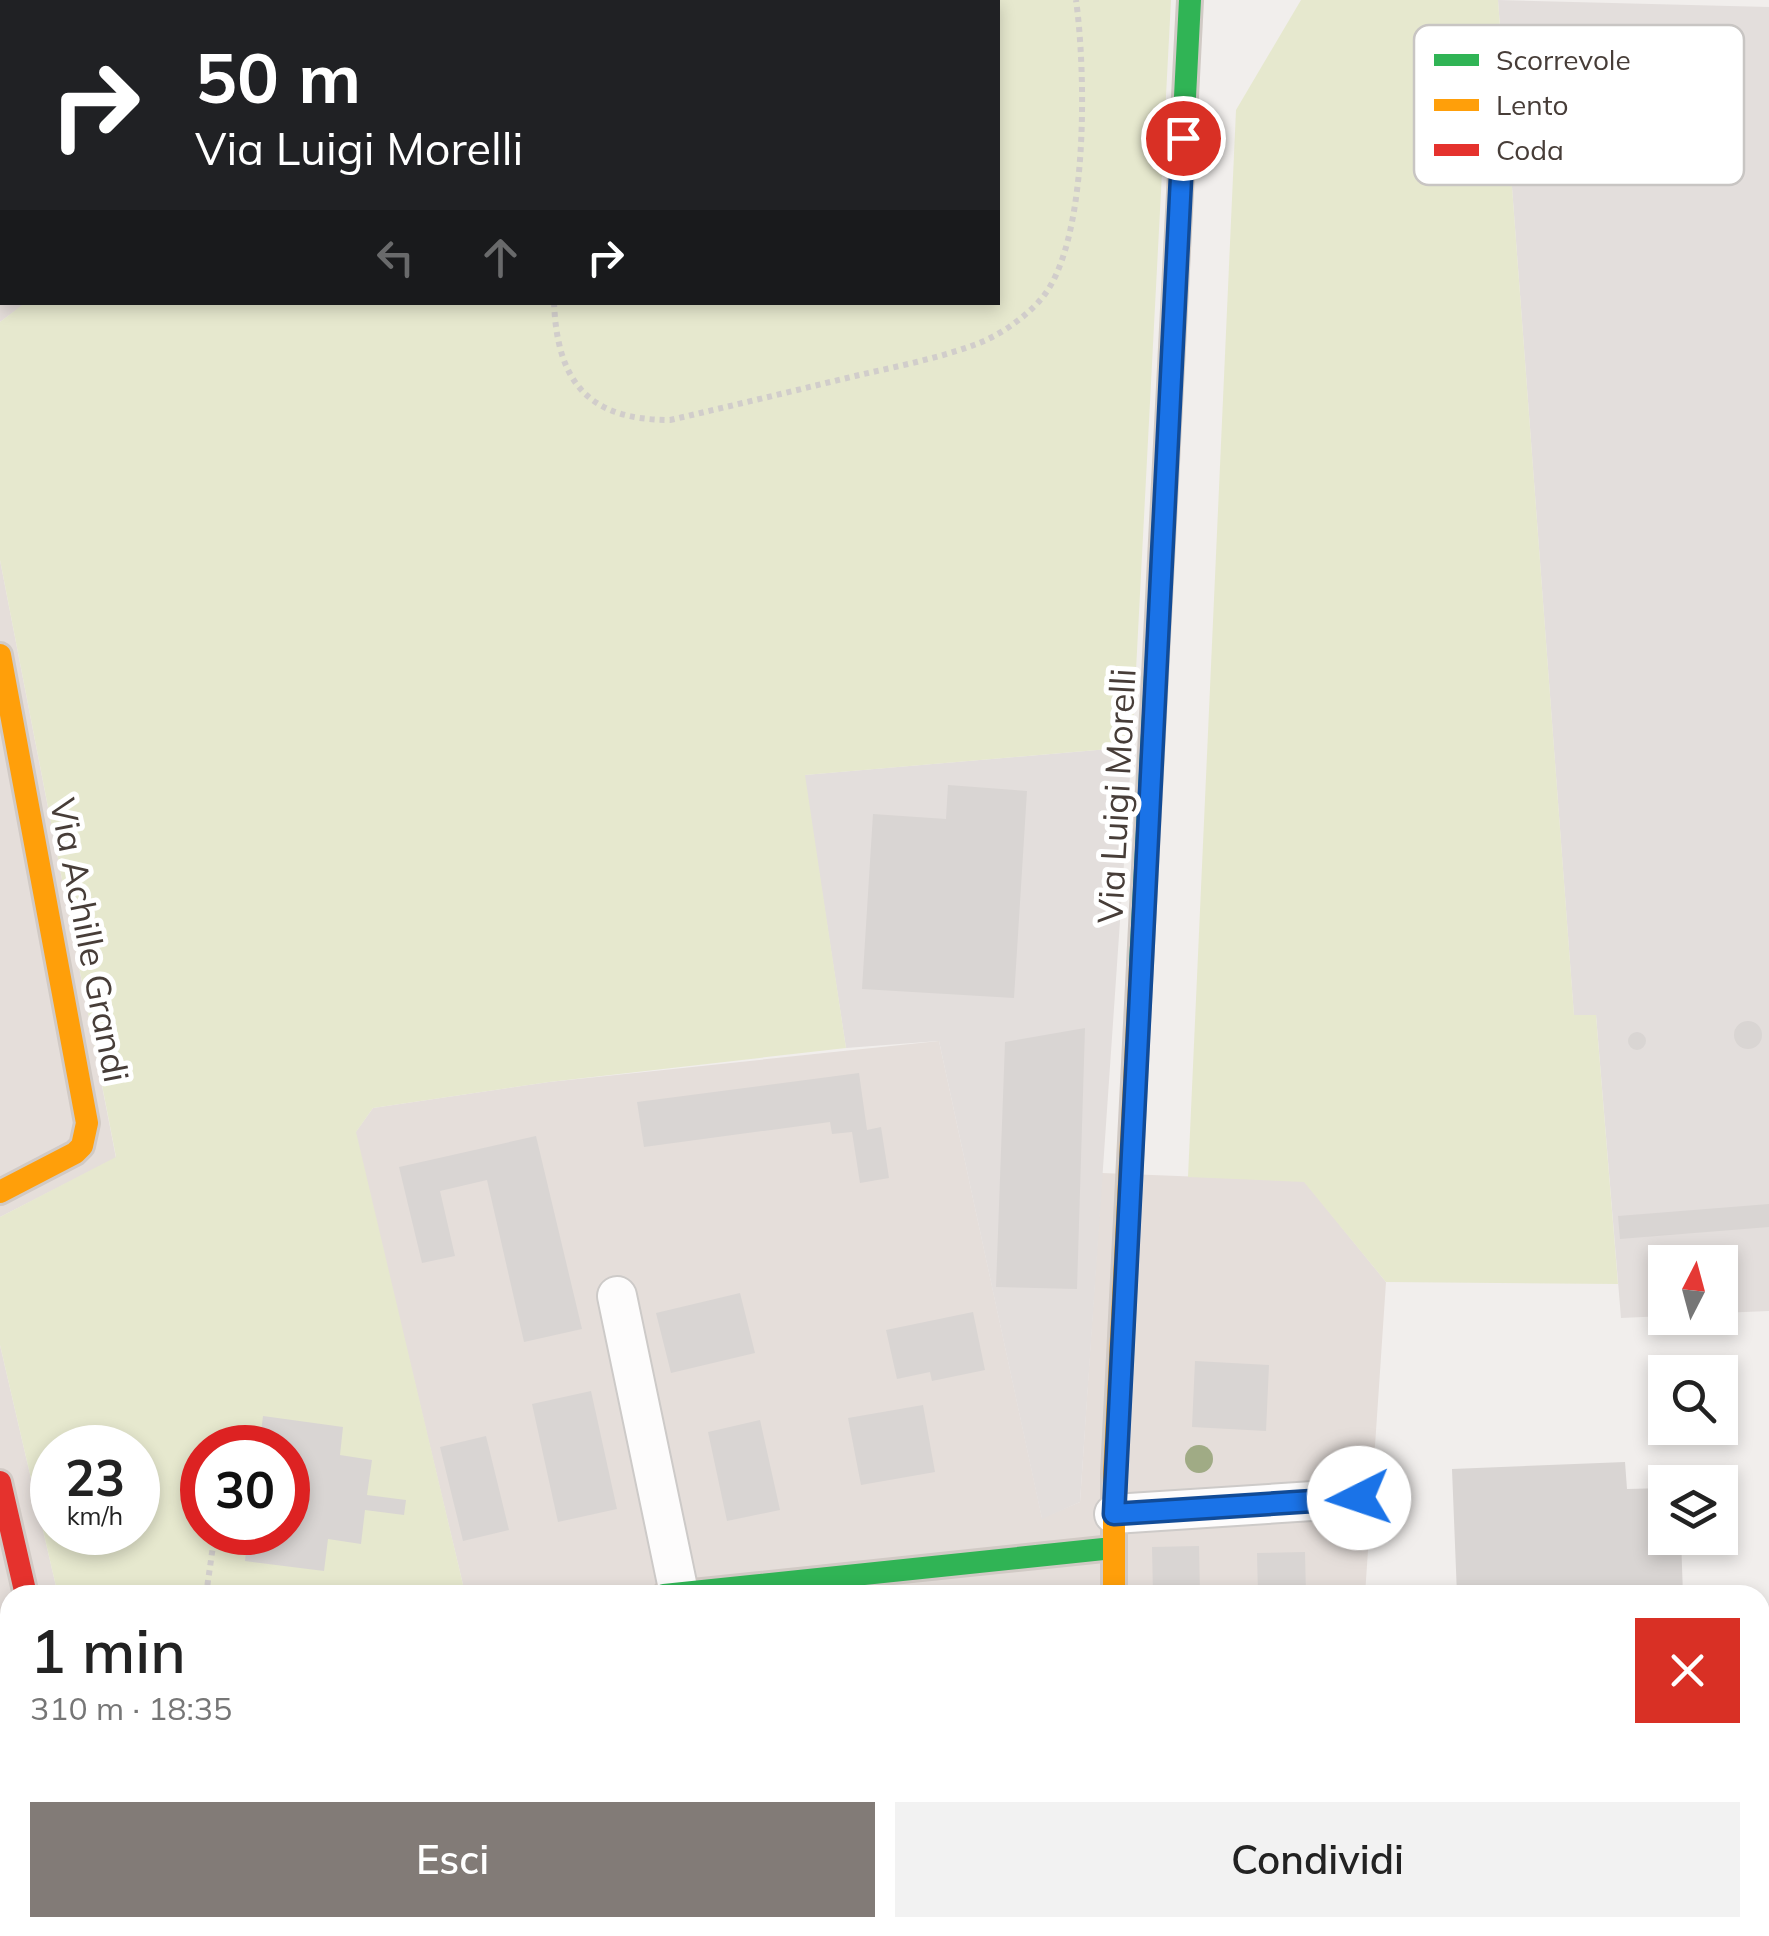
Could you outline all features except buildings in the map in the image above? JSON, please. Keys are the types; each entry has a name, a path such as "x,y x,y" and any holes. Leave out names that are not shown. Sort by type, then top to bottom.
{"street":[{"name":"Via Luigi Morelli","path":"1114,1585 1114,1474 1190,0"},
{"name":"Via Achille Grandi","path":"0,655 86,1123 82,1146 76,1154 0,1192"},
{"path":"618,1296 670,1585"},
{"path":"0,1482 24,1585"},
{"path":"735,1585 1359,1498"}],"path":[{"path":"554,305 560,353 571,379 584,395 610,412 641,420 670,420 882,370 975,345 999,332 1041,300 1057,278 1066,251 1084,86 1076,0"},
{"path":"207,1585 212,1555"}],"shaded area":[{"path":"1498,0 1769,7 1769,1311 1738,1312 1738,1245 1648,1245 1648,1317 1621,1318 1596,1015 1574,1016 1512,185 1744,185 1744,25 1500,25"},
{"path":"0,305 23,305 0,322"},
{"path":"0,560 116,1158 0,1217"},
{"path":"1132,747 1080,1502 1042,1519 939,1041 846,1048 804,775"},
{"path":"939,1041 1042,1518 1080,1502 1102,1173 1304,1181 1386,1282 1366,1585 463,1585 355,1133 373,1108 549,1082"},
{"path":"0,1345 30,1474 30,1555 49,1555 56,1585 0,1585"}],"green space":[{"path":"1000,0 1171,0 1132,747 805,775 846,1048 549,1082 373,1108 356,1132 463,1585 56,1585 49,1555 160,1555 160,1425 30,1425 30,1474 0,1345 0,1217 116,1157 0,560 0,322 22,305 1000,305"},
{"path":"1301,0 1498,0 1500,25 1414,25 1414,185 1512,185 1574,1015 1596,1015 1618,1284 1386,1282 1304,1182 1188,1177 1236,110"}],"traffic: fast":[{"path":"1140,965 1190,0"},
{"path":"760,1585 1113,1548"}],"traffic: slow":[{"path":"0,655 87,1123 82,1146 75,1153 0,1192"},
{"path":"1114,1585 1114,1474 1140,965"}],"traffic: jam":[{"path":"0,1482 24,1585"}],"route":[{"path":"1183,138 1114,1514 1359,1498"}]}
